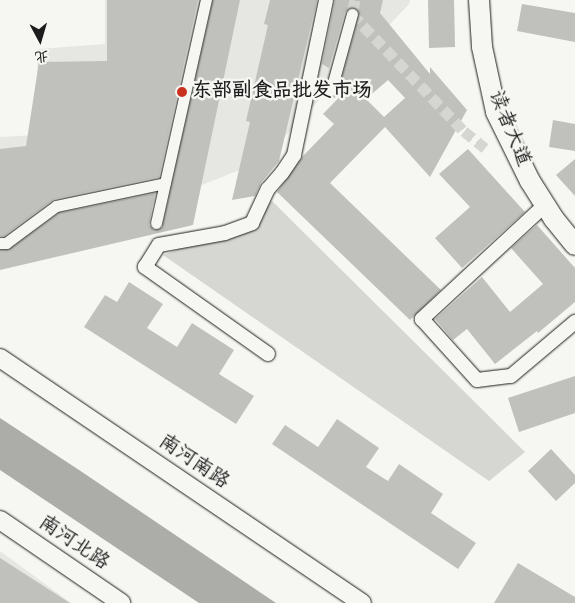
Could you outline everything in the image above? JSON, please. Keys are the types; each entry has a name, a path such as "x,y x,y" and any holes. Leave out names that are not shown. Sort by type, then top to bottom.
{"main road":[{"name":"读者大道","path":"479,0 482,47 496,112 530,180 575,245"}],"street":[{"path":"156,223 206,0"},
{"path":"268,354 145,268 159,244 225,233 252,223 268,188 282,173 294,155 326,0"},
{"path":"331,90 352,14"},
{"path":"0,243 6,242 56,206 165,183"},
{"path":"546,205 422,319 477,380 511,376 575,322"},
{"name":"南河南路","path":"0,358 362,603"},
{"name":"南河北路","path":"0,520 121,603"}],"shaded area":[{"name":"东部副食品批发市场","path":"105,0 410,0 409,4 262,161 0,265 0,137 35,135 38,49 105,44"},
{"path":"272,201 525,452 489,481 163,255 246,223"},
{"path":"0,418 276,603 199,603 0,470"},
{"path":"0,551 71,603 0,603"}],"building":[{"path":"107,0 198,0 159,177 54,199 4,236 0,236 0,149 26,146 39,62 107,61"},
{"path":"213,0 240,0 193,225 0,270 0,250 10,249 59,213 155,193 149,225 154,230 162,228"},
{"path":"270,0 317,0 279,161 261,183 255,196 232,200 250,122 246,121 268,25 264,24"},
{"path":"335,0 383,0 380,13 430,74 430,67 467,110 430,177 385,127 330,183 441,290 410,320 277,192 303,156 334,124 323,114 352,84 340,84 359,16 357,8 351,7 345,12 329,68 322,64","holes":["388,80 405,98 384,117 366,99"]},
{"path":"428,0 454,0 455,47 429,48"},
{"path":"522,4 575,13 575,42 517,31"},
{"path":"553,120 575,124 575,151 549,147"},
{"path":"468,149 525,212 462,268 435,238 470,207 439,174"},
{"path":"575,159 575,196 556,175"},
{"path":"537,225 575,268 575,302 538,333 537,331 495,364 467,329 453,340 435,319 482,277 510,312 543,284 511,248"},
{"path":"129,282 163,304 147,328 177,347 192,323 234,350 219,374 254,396 236,424 84,327 105,295 117,302"},
{"path":"575,376 575,413 519,432 508,398"},
{"path":"337,419 379,448 366,467 388,481 399,464 443,494 431,513 476,543 458,569 272,444 285,425 318,447"},
{"path":"551,449 575,475 575,483 556,501 528,471"},
{"path":"0,558 70,603 0,603"},
{"path":"518,563 575,597 575,603 494,603"}],"tunnel":[{"path":"355,0 352,14 464,131 485,148"}],"place":[{"name":"东部副食品批发市场","path":"182,92"}]}
